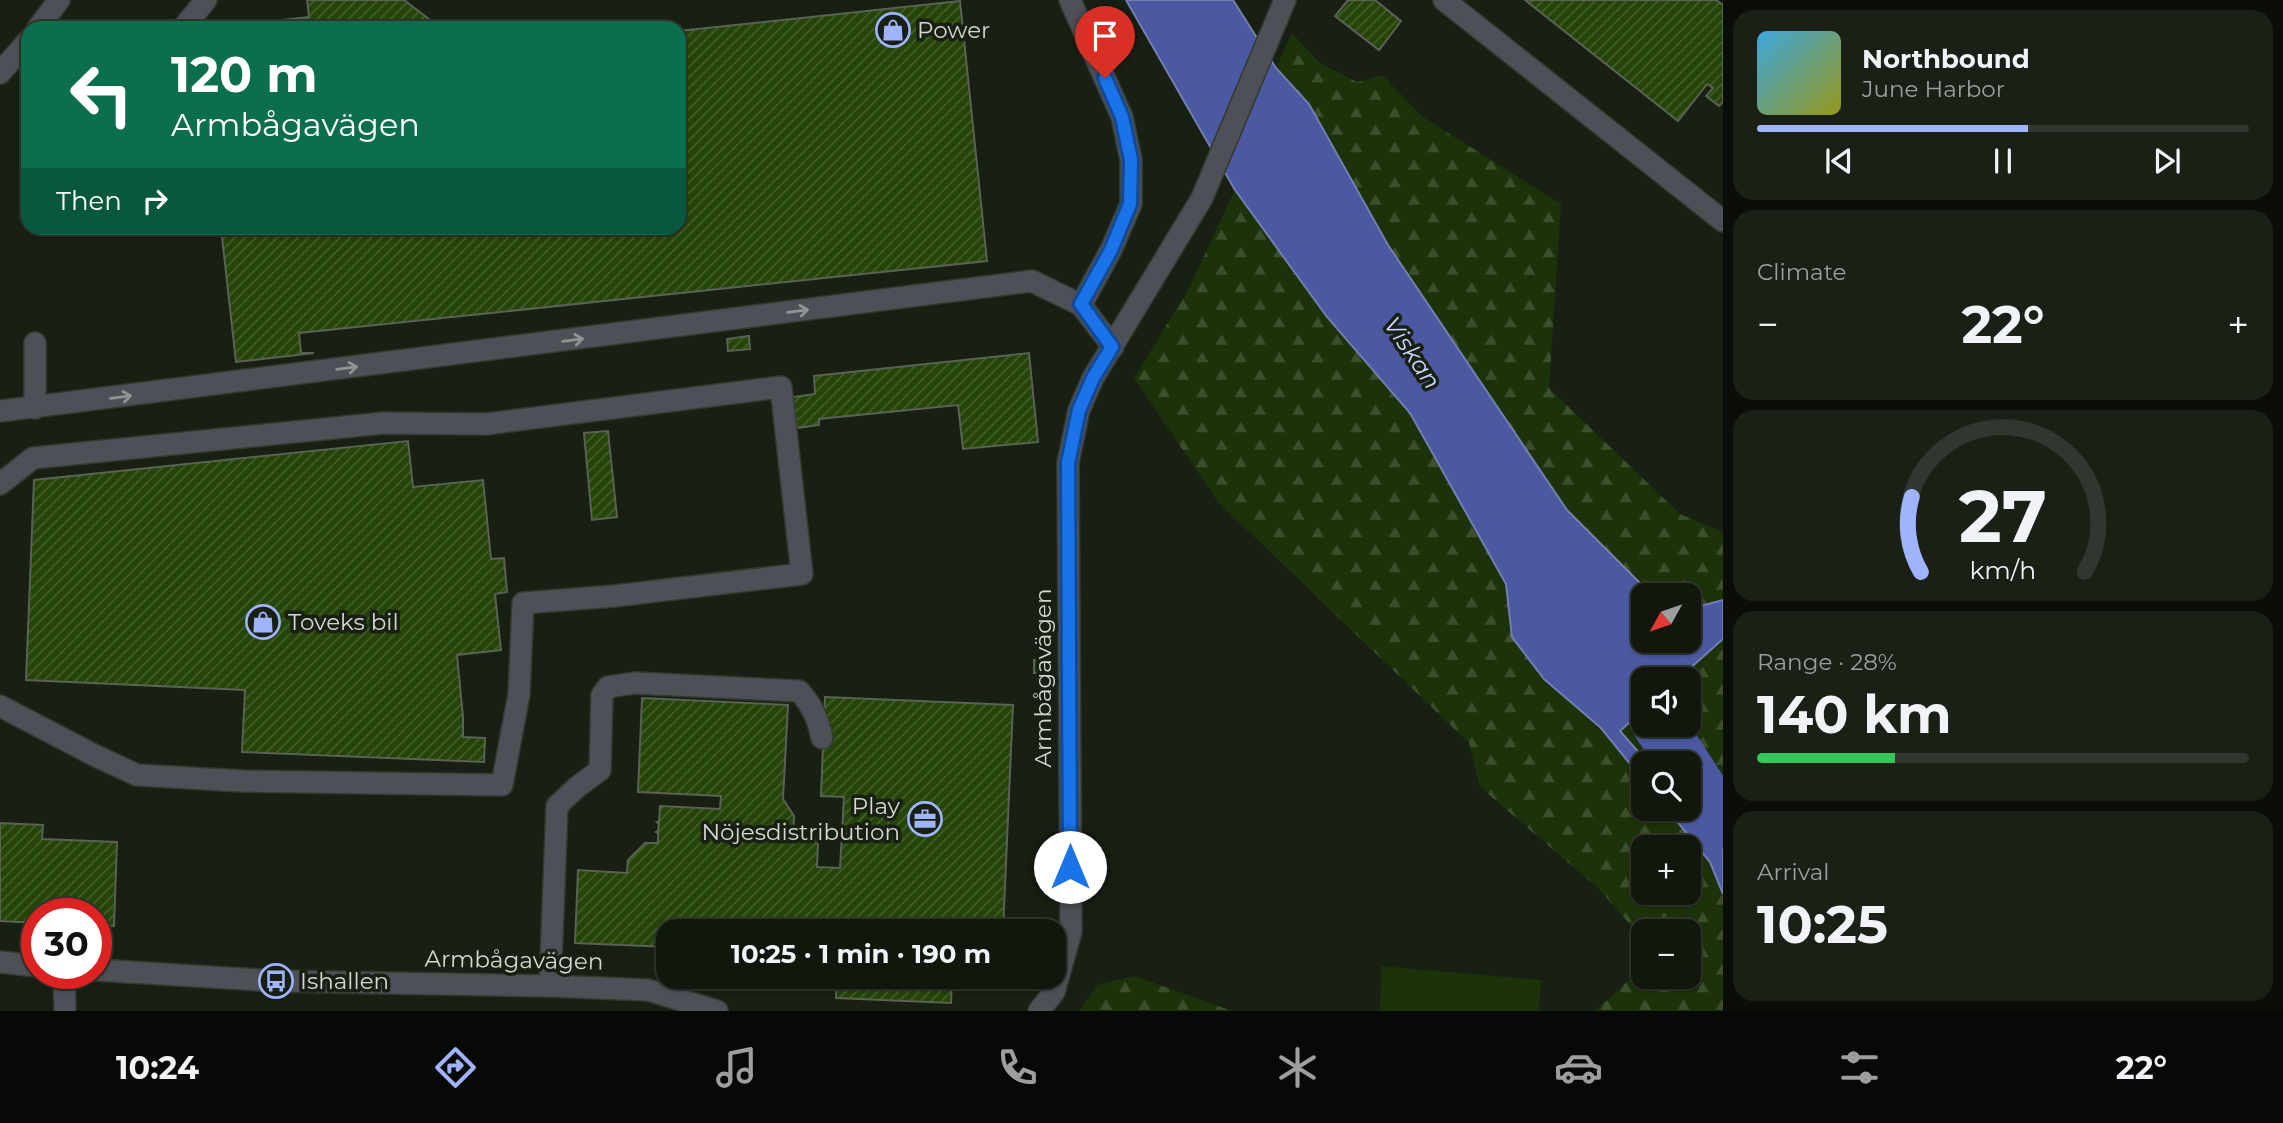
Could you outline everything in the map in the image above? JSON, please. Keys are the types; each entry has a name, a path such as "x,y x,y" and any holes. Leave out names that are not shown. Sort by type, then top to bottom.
{"street":[{"path":"43,21 59,0"},
{"path":"189,21 206,0"},
{"path":"1070,0 1122,117 1131,160 1130,204 1111,250 1081,304"},
{"path":"1444,0 1723,221"},
{"name":"Armbågavägen","path":"1039,1011 1054,992 1071,932 1068,463 1079,410 1093,378 1202,198 1284,1"},
{"path":"0,73 21,49"},
{"path":"0,411 1032,281 1081,304 1112,347"},
{"path":"36,343 44,407"},
{"path":"0,484 33,458 384,423 486,424 781,387 802,574 523,603 519,694 502,785 242,781 137,775 0,706"},
{"path":"550,986 557,806 600,770 602,695 608,687 635,683 799,691 811,704 822,738"},
{"path":"0,962 21,964"},
{"name":"Armbågavägen","path":"112,971 276,981 648,990 717,1011"},
{"path":"64,989 65,1011"}],"green space":[{"path":"1292,33 1320,63 1357,82 1382,75 1423,117 1561,204 1549,388 1680,514 1723,532 1723,600 1701,606 1701,583 1640,583 1567,510 1388,245 1309,104 1276,68"},
{"path":"1235,190 1327,316 1410,413 1506,584 1512,637 1544,679 1601,728 1631,765 1631,821 1677,821 1688,835 1631,835 1631,905 1701,905 1701,851 1710,862 1723,894 1723,1011 1595,1011 1631,978 1631,989 1701,989 1701,919 1631,919 1631,926 1599,889 1480,787 1469,743 1218,502 1134,378 1187,292"},
{"path":"1723,639 1723,847 1700,821 1701,751 1638,751 1620,731 1631,721 1631,737 1701,737 1701,667 1692,667"},
{"path":"1381,966 1541,980 1539,1011 1380,1011"},
{"path":"1135,976 1232,1011 1079,1011 1097,985"}],"water":[{"path":"1126,0 1233,0 1276,68 1309,104 1388,245 1567,510 1640,583 1631,583 1631,653 1701,653 1701,606 1723,600 1723,639 1692,667 1631,667 1631,721 1620,731 1638,751 1631,751 1631,765 1601,728 1544,679 1512,637 1506,584 1410,413 1327,317 1235,190"},
{"path":"1677,821 1700,821 1723,847 1723,894 1710,862 1701,851 1701,835 1688,835"}],"building":[{"path":"307,0 404,0 431,21 283,21 309,17"},
{"path":"1348,0 1375,0 1401,21 1379,50 1335,16"},
{"path":"1525,0 1716,0 1723,5 1723,102 1719,106 1706,96 1713,88 1707,84 1678,121"},
{"path":"960,1 987,261 299,333 301,353 314,353 236,362 222,235 686,235 686,30"},
{"path":"749,336 750,349 728,351 727,339"},
{"path":"1029,353 1038,442 963,449 958,405 819,419 819,425 797,428 793,397 815,394 814,376"},
{"path":"608,431 617,517 592,520 584,433"},
{"name":"Toveks bil","path":"408,441 413,487 483,480 491,559 504,558 507,592 495,594 501,650 457,655 463,737 485,738 484,762 242,752 245,690 26,680 34,480"},
{"path":"1034,660 1045,660 1045,674 1034,673"},
{"name":"Play Nöjesdistribution","path":"825,697 1013,705 1004,919 656,919 656,946 575,943 578,870 627,873 628,860 645,843 658,843 656,832 660,806 720,809 721,796 638,792 642,698 788,705 783,799 794,816 793,839 815,840 818,843 817,867 840,868 844,797 821,796"},
{"path":"0,823 43,825 42,839 117,842 114,926 112,898 21,898 21,922 0,921"},
{"path":"836,989 952,989 951,1003 836,998"}],"waterway":[{"name":"Viskan","path":"1667,737 1676,751"},
{"name":"Viskan","path":"1701,789 1723,823"}],"place":[{"name":"Power","path":"893,30"},
{"name":"Toveks bil","path":"263,622"},
{"name":"Play Nöjesdistribution","path":"925,819"},
{"name":"Ishallen","path":"276,981"}],"route":[{"path":"1070,867 1068,463 1079,410 1093,378 1112,347 1081,304 1111,250 1130,204 1131,160 1122,117 1105,78"}]}
